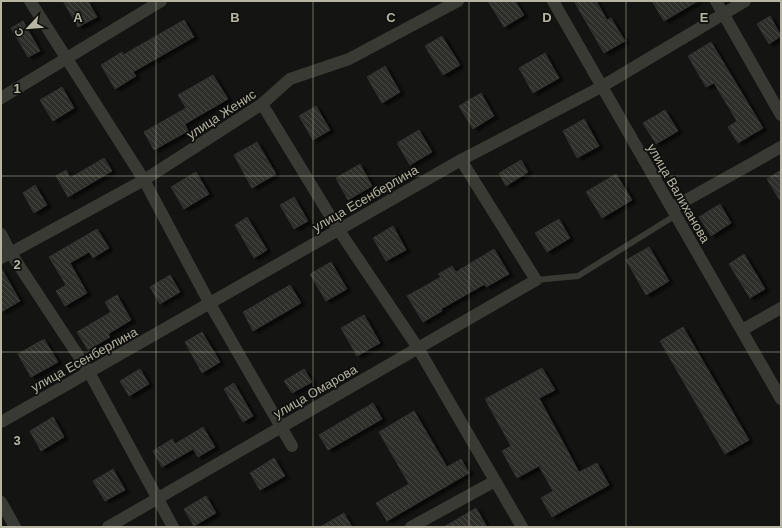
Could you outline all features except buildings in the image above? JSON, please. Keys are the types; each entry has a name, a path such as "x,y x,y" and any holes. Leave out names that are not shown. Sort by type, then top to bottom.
{"street":[{"path":"30,1 144,180 210,304 292,446"},
{"path":"1,98 161,1"},
{"name":"улица Женис","path":"6,255 144,180 262,104 290,79 349,58 458,1"},
{"name":"улица Валиханова","path":"552,1 781,399"},
{"path":"716,1 781,115"},
{"name":"улица Есенберлина","path":"1,422 461,160 601,87 745,1"},
{"path":"262,104 338,229 418,348 522,527"},
{"path":"674,211 781,147"},
{"path":"461,160 536,280"},
{"path":"1,234 6,255 89,372 173,527"},
{"name":"улица Омарова","path":"108,527 536,280"},
{"path":"742,330 781,308"},
{"path":"411,527 495,481"},
{"path":"1,502 15,527"}],"lane":[{"path":"536,280 578,276 674,211"}]}
